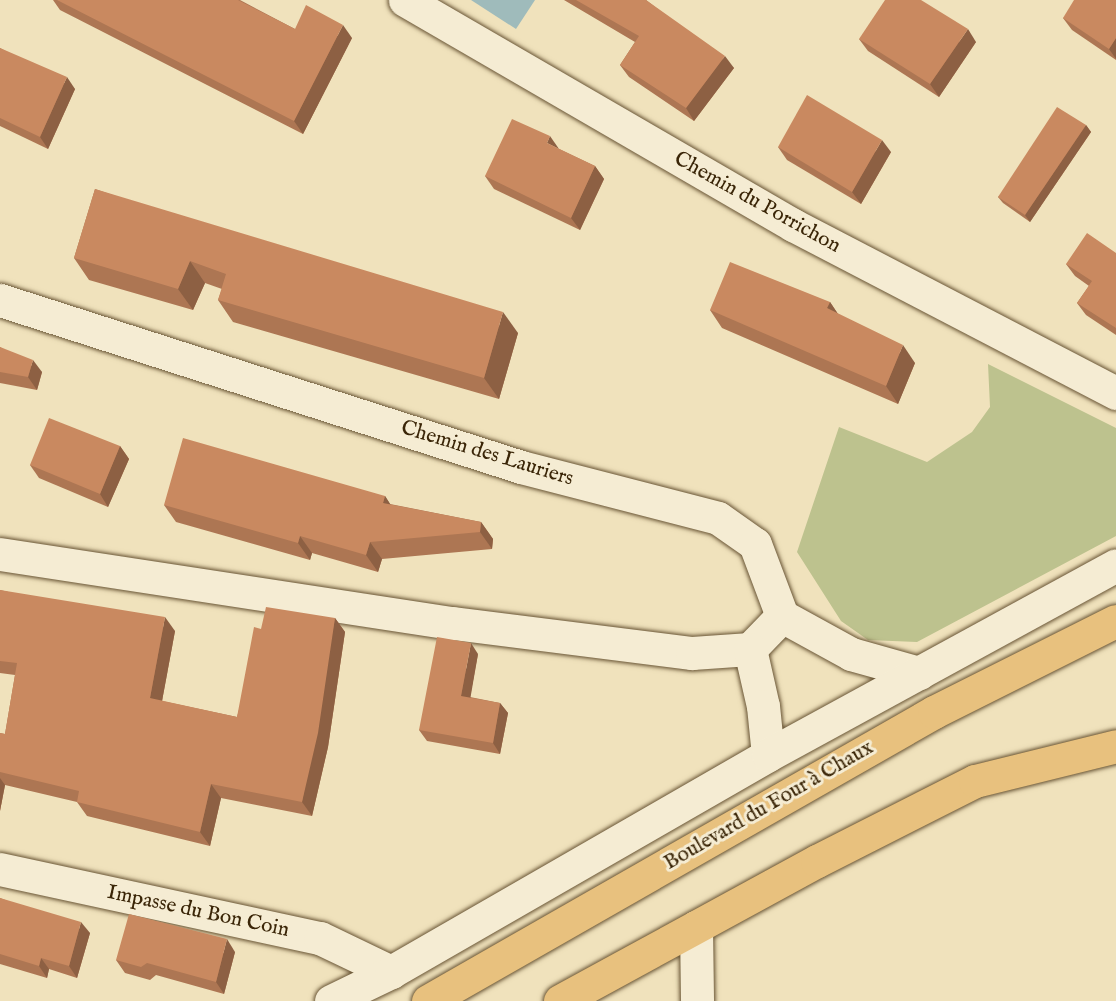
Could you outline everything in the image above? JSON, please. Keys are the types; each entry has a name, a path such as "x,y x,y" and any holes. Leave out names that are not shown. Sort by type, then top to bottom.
{"main road":[{"name":"Boulevard du Four à Chaux","path":"428,1001 934,712 1116,621"},
{"path":"560,1001 975,781 1116,746"}],"street":[{"name":"Chemin du Porrichon","path":"405,0 793,225 1116,393"},
{"name":"Chemin des Lauriers","path":"0,300 521,467 718,518 755,544 782,616"},
{"path":"0,554 464,624 692,652 750,649 782,616 851,654 919,673"},
{"path":"331,1001 391,972 768,755 1116,566"},
{"path":"750,649 763,706 768,755"},
{"name":"Impasse du Bon Coin","path":"0,869 321,938 391,972"},
{"path":"696,927 697,1001"}],"green space":[{"path":"988,364 1116,428 1116,536 917,642 868,640 841,621 797,552 839,427 927,462 972,432 990,407"}],"water":[{"path":"471,0 535,0 516,29"}],"building":[{"path":"57,0 238,0 295,29 306,5 343,25 294,121"},
{"path":"576,0 646,0 725,56 686,108 620,65 639,36"},
{"path":"885,0 921,0 968,29 930,84 859,39"},
{"path":"1074,0 1116,0 1116,38 1109,49 1063,18"},
{"path":"0,48 67,77 40,137 0,118"},
{"path":"807,95 882,140 852,192 778,147"},
{"path":"1057,107 1086,125 1025,215 998,197"},
{"path":"512,119 550,136 547,143 595,166 571,218 485,176"},
{"path":"95,189 503,312 484,378 218,300 226,274 190,261 178,289 74,258"},
{"path":"1087,233 1116,253 1116,328 1077,303 1092,281 1066,264"},
{"path":"730,262 830,302 827,308 903,345 886,386 710,310"},
{"path":"0,347 33,360 28,377 0,372"},
{"path":"49,418 120,446 100,494 30,465"},
{"path":"183,438 385,496 383,503 481,522 480,532 370,542 366,555 300,536 298,543 164,505"},
{"path":"0,590 165,617 150,698 237,717 254,627 261,629 266,607 335,618 318,733 302,802 211,784 200,832 77,802 79,791 0,772 0,733 5,734 17,663 0,661"},
{"path":"437,637 471,643 461,696 500,703 493,743 419,730"},
{"path":"0,898 81,922 69,966 41,958 39,966 0,954"},
{"path":"129,914 227,939 216,982 147,963 141,967 116,960"}]}
